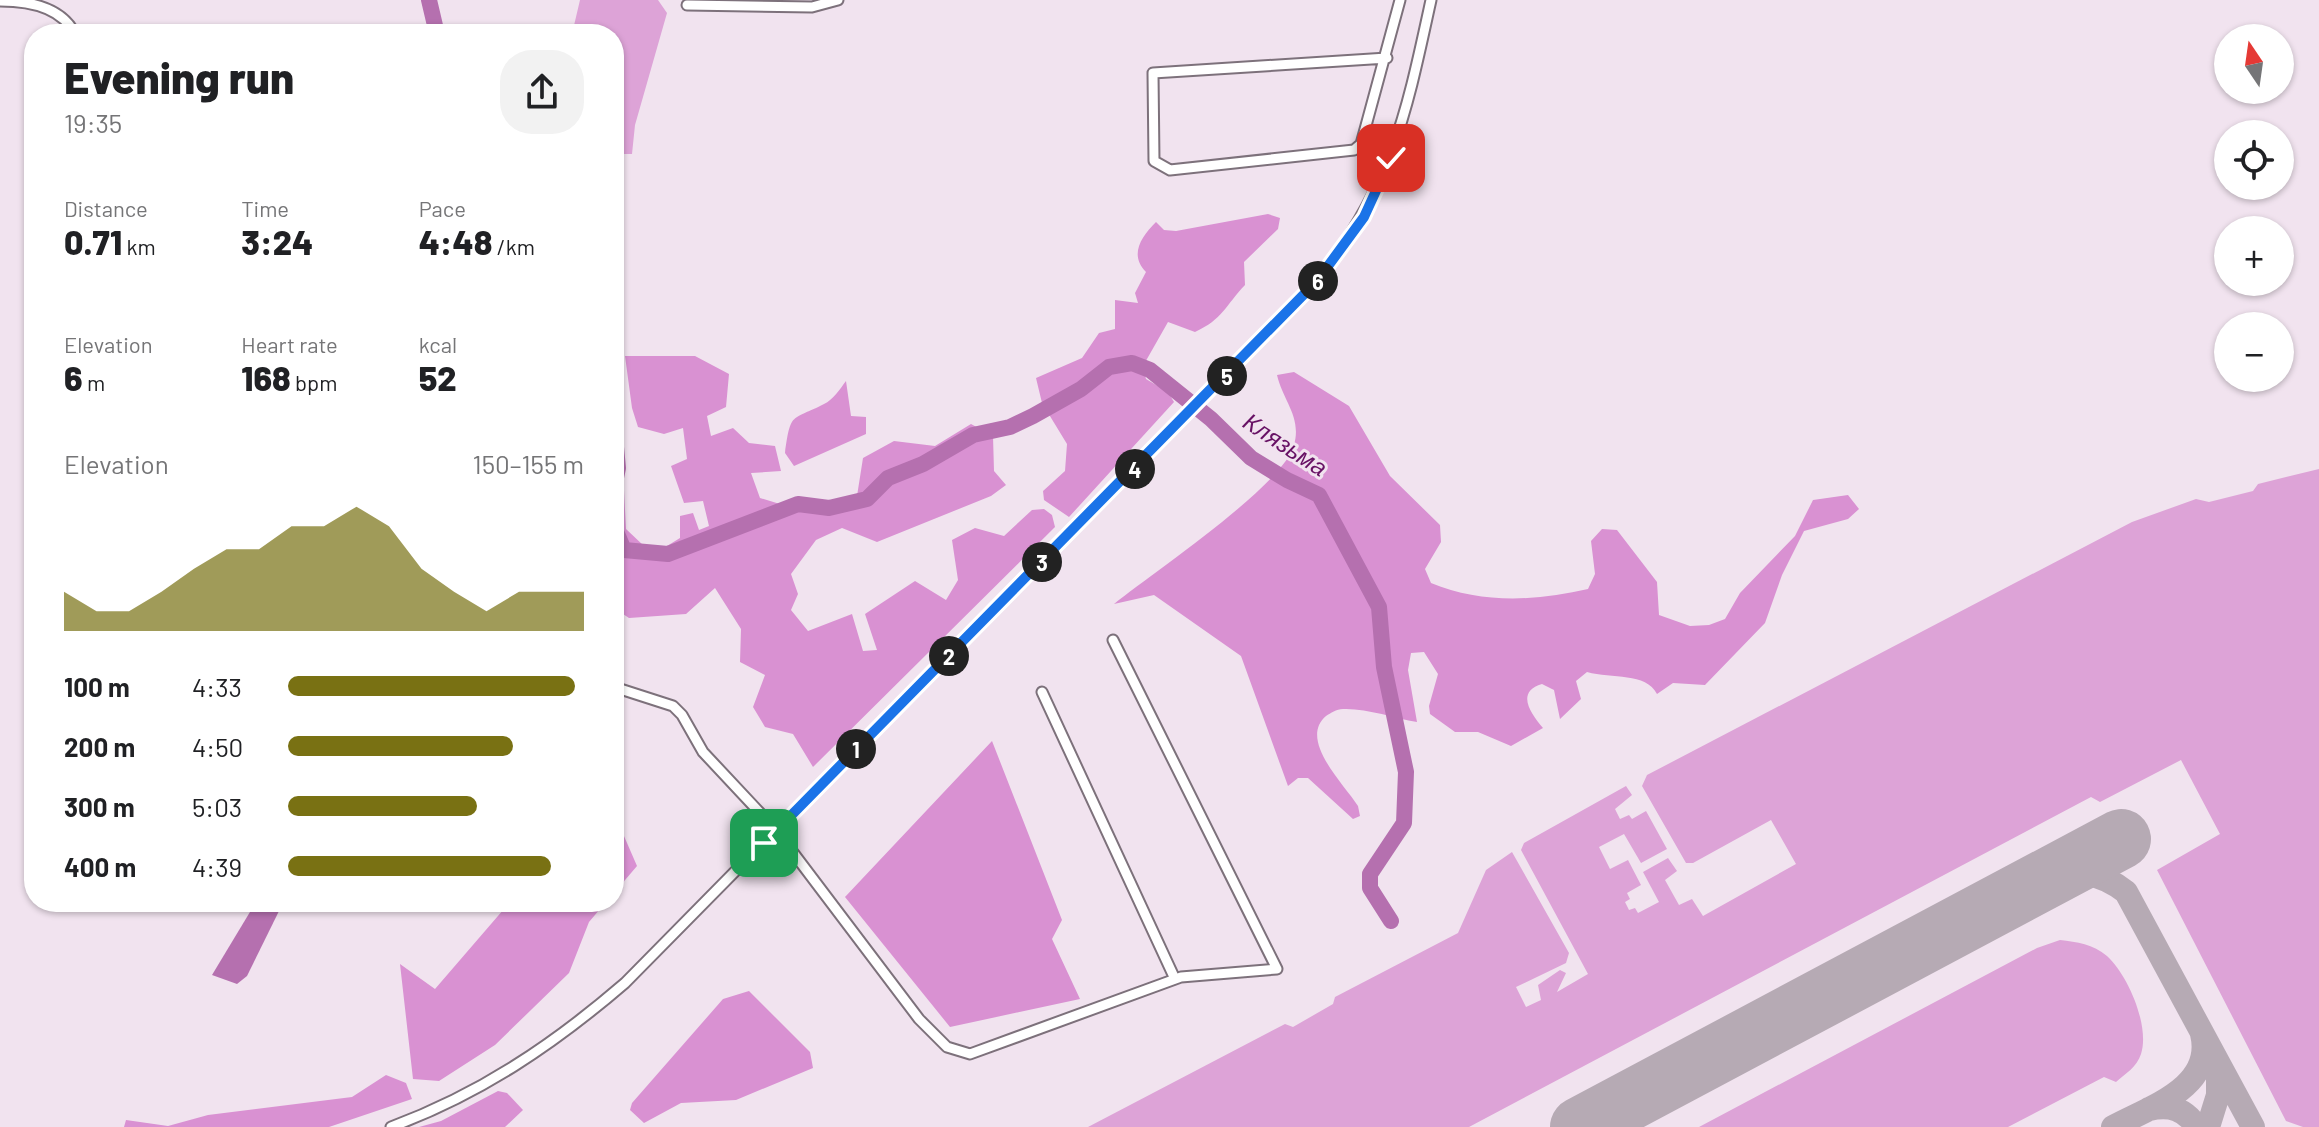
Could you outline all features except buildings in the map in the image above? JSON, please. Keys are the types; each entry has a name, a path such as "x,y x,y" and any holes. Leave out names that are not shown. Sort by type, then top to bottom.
{"street":[{"path":"687,5 812,7 838,0"},
{"path":"1387,58 1153,73 1154,161 1170,170 1354,150 1361,144 1387,58 1400,0"},
{"path":"391,1127 490,1084 582,1020 625,983 1178,426 1317,281 1364,217 1391,158 1406,112 1431,0"},
{"path":"0,1 44,7 69,24"},
{"path":"624,690 673,706 703,752 776,830 919,1019 947,1047 970,1054 1175,979 1277,969 1113,640"},
{"path":"1042,692 1175,979"}],"shaded area":[{"path":"580,0 658,0 667,13 635,125 632,154 624,154 624,24 574,24"},
{"path":"1268,214 1280,218 1278,229 1244,262 1245,285 1218,317 1195,332 1168,322 1143,366 1146,379 1168,392 1174,402 1069,517 1044,500 1043,491 1065,471 1067,444 1042,403 1036,378 1082,358 1099,333 1115,329 1115,300 1138,303 1135,293 1146,272 1138,253 1146,234 1156,222 1164,230 1176,231"},
{"path":"625,356 695,356 729,374 726,407 707,416 711,436 733,428 749,443 775,446 781,471 751,473 760,498 806,512 857,496 863,458 894,441 935,446 971,424 993,436 994,471 1006,485 991,496 877,542 842,528 816,540 791,574 798,594 791,610 808,631 852,614 863,651 877,650 865,614 915,581 946,600 958,580 952,540 975,528 1004,536 1032,510 1044,509 1052,515 1055,527 813,767 793,734 765,727 753,707 765,675 740,662 741,629 715,588 686,614 629,618 624,615 624,490 626,529 644,546 667,546 680,538 680,516 693,513 699,530 709,526 703,501 684,503 671,466 687,459 683,428 664,434 638,427 632,408"},
{"path":"1294,372 1349,406 1390,476 1440,525 1441,542 1425,569 1431,583 1450,590 1489,597 1529,598 1588,589 1595,574 1591,541 1602,529 1617,530 1657,582 1659,615 1690,626 1709,625 1725,619 1740,593 1795,536 1813,500 1848,495 1859,509 1848,519 1804,531 1782,575 1765,623 1705,685 1673,683 1657,694 1652,687 1637,679 1587,672 1576,681 1581,699 1560,719 1554,690 1542,684 1529,692 1527,698 1530,710 1543,728 1511,746 1478,732 1455,732 1430,714 1429,706 1438,674 1424,652 1411,653 1408,670 1417,722 1343,709 1326,716 1319,726 1317,737 1326,762 1358,806 1360,816 1353,819 1308,778 1298,778 1288,786 1241,656 1154,595 1114,604 1242,505 1285,462 1294,445 1296,426 1277,375"},
{"path":"846,381 851,416 866,417 866,434 794,466 785,453 794,419 830,400"},
{"path":"2319,469 2319,1127 2303,1127 2286,1121 2157,870 2220,834 2181,760 2100,802 2091,797 1469,1127 1088,1127 1285,1024 1293,1027 1333,1004 1335,997 1458,933 1486,870 1512,852 1569,953 1566,963 1516,987 1526,1007 1541,1000 1538,985 1560,970 1566,973 1557,992 1588,974 1521,850 1524,843 1626,786 1632,795 1615,809 1620,819 1629,815 1632,819 1646,811 1667,849 1641,863 1624,834 1599,847 1610,869 1628,860 1641,885 1627,893 1630,899 1625,902 1629,910 1635,908 1638,913 1659,902 1643,872 1668,858 1677,871 1665,880 1679,905 1692,899 1703,916 1796,864 1771,820 1693,863 1686,863 1642,786 1647,775 2132,522 2196,499 2209,502 2253,491 2258,484"},
{"path":"992,741 1062,920 1052,939 1080,999 950,1027 845,897"},
{"path":"624,836 637,866 624,881"},
{"path":"250,912 279,912 247,976 237,984 212,975"},
{"path":"501,912 598,912 589,922 569,973 495,1045 439,1081 413,1079 400,964 435,989"},
{"path":"2060,940 2090,946 2107,956 2122,975 2135,1002 2142,1030 2141,1054 2134,1066 2116,1082 2104,1077 2008,1127 1699,1127 2037,948"},
{"path":"749,991 810,1052 813,1068 736,1100 681,1103 644,1123 630,1110 632,1103 723,999"},
{"path":"386,1075 406,1083 412,1099 329,1127 124,1127 126,1120 168,1126 208,1115 352,1097"},
{"path":"498,1091 507,1093 523,1110 505,1127 419,1127 441,1121"}],"waterway":[{"name":"Клязьма","path":"429,0 435,24"},
{"name":"Клязьма","path":"624,550 668,554 798,504 829,508 867,499 888,478 923,464 973,435 1010,427 1033,416 1081,389 1109,367 1132,363 1150,370 1211,419 1251,458 1319,495 1379,607 1384,667 1406,772 1404,823 1370,874 1370,888 1391,921"}],"taxiway":[{"path":"2044,880 2066,874 2086,874 2106,880 2126,892 2253,1127"},
{"path":"2113,1127 2161,1103 2189,1081 2199,1068 2203,1052 2202,1034"},
{"path":"2208,1127 2218,1095 2218,1065"},
{"path":"2149,1109 2176,1109 2197,1127"}],"runway":[{"path":"1580,1127 2121,839"}],"route":[{"path":"764,843 1178,426 1317,281 1364,217 1391,158"}]}
